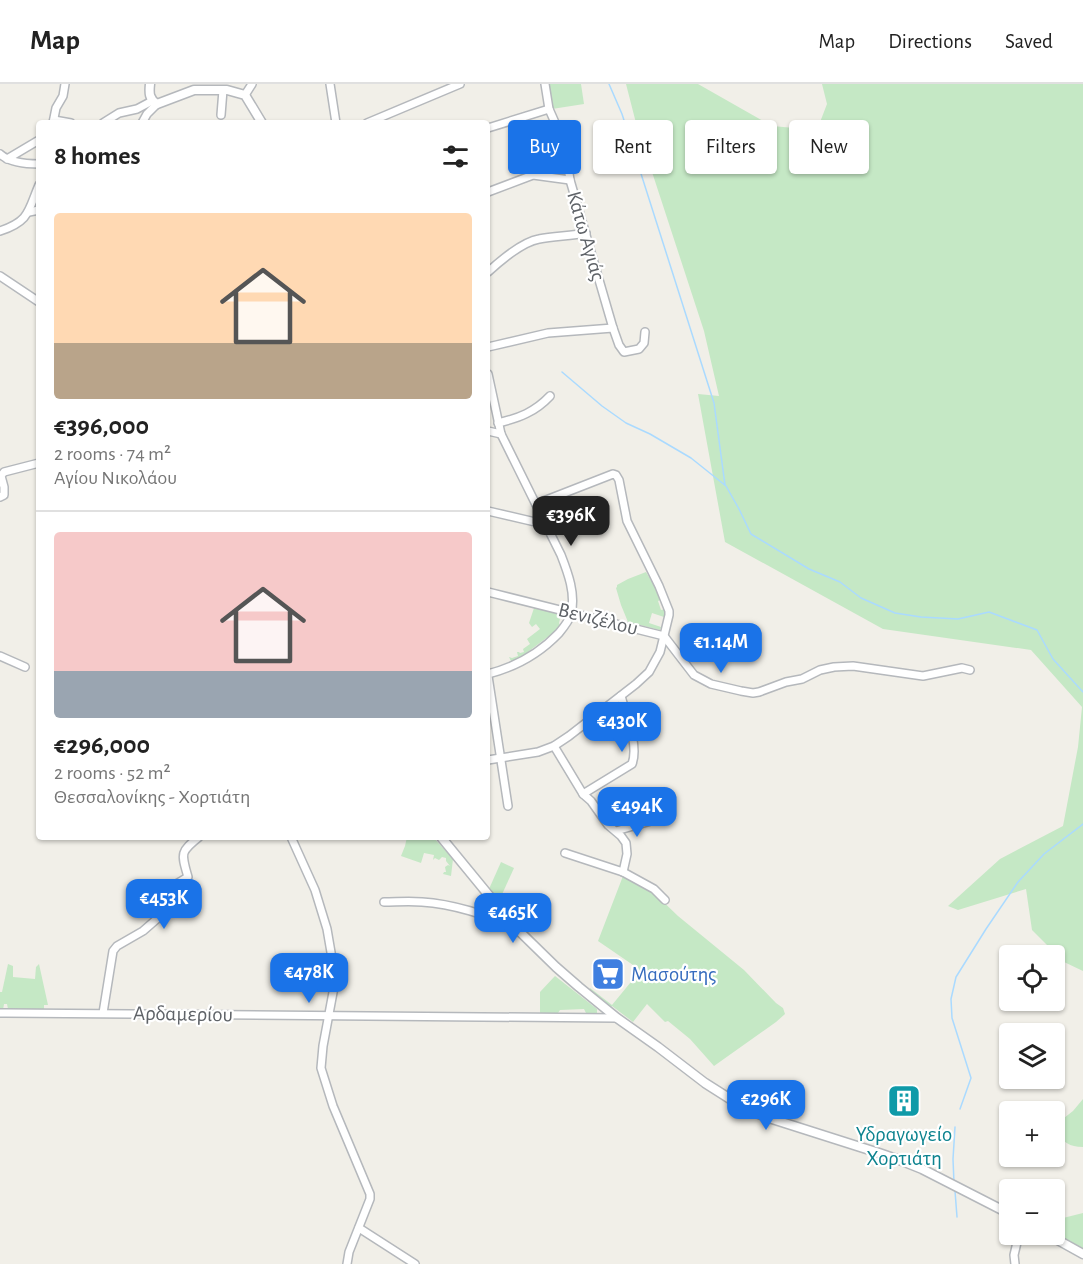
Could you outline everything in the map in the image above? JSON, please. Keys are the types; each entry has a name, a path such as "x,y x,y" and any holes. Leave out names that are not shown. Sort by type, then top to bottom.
{"street":[{"path":"54,120 65,84"},
{"path":"150,84 149,94 155,103"},
{"path":"245,95 252,84"},
{"path":"330,84 336,120"},
{"path":"374,120 460,84"},
{"name":"Κάτω Αγιάς","path":"544,84 549,109 566,154 570,180 619,345 624,352 639,350 644,343 645,332"},
{"path":"221,115 226,88"},
{"path":"108,120 119,113 194,90 226,88 245,95 260,120"},
{"path":"144,120 155,103"},
{"path":"490,127 549,109"},
{"path":"3,156 36,141"},
{"path":"3,156 28,164 36,164"},
{"path":"490,191 533,175 570,180"},
{"path":"0,231 18,223 29,212 36,193"},
{"path":"29,212 36,211"},
{"path":"490,270 524,245 537,239 586,233"},
{"path":"0,276 36,300"},
{"path":"490,347 558,332 613,328"},
{"path":"490,384 501,434 548,525 568,575 572,597 572,612 565,626 542,648 529,658 490,674"},
{"path":"498,423 519,418 541,405 550,396"},
{"path":"490,431 501,434"},
{"path":"0,498 4,495 2,474 36,464"},
{"path":"490,760 538,752 554,746 621,696 649,672 660,652 669,611 627,521 616,475 613,474 536,504"},
{"path":"490,511 548,525"},
{"name":"Βενιζέλου","path":"490,592 664,636 694,675 703,681 753,693 834,667 853,666 923,676 962,668 970,670"},
{"path":"0,656 25,667"},
{"path":"490,689 508,806"},
{"path":"583,794 632,764 634,759 635,748 621,696"},
{"path":"554,746 583,794 626,843 627,854 623,872"},
{"path":"616,831 651,821"},
{"path":"103,1013 113,951 117,946 143,931 166,911 164,893 188,877 183,852 196,840"},
{"path":"292,840 315,890 327,929 333,964 334,987 321,1068 333,1106 370,1194 349,1252 347,1264"},
{"path":"443,840 514,926 564,974 617,1018 705,1083 746,1109 922,1169 999,1209"},
{"path":"566,853 623,872 654,889 665,900"},
{"path":"384,902 441,904 514,926"},
{"name":"Αρδαμερίου","path":"0,1013 617,1018"},
{"path":"359,1228 415,1264"},
{"path":"1065,1244 1083,1254"},
{"path":"1015,1264 1016,1245"}],"green space":[{"path":"546,84 581,84 584,104 552,109"},
{"path":"626,84 698,84 761,120 685,120 685,174 777,174 777,126 789,128 789,174 869,174 869,120 821,120 827,104 822,84 1083,84 1083,971 1065,962 1065,945 1047,945 1032,930 1026,889 958,910 948,906 1000,859 1063,826 1078,747 1082,707 1031,650 883,629 725,542 698,394 719,396 704,331 653,174 673,174 673,120 635,120"},
{"path":"646,572 662,599 658,601 661,610 665,609 664,617 652,613 649,623 661,627 660,630 628,622 616,588 628,579"},
{"path":"535,605 564,614 563,619 560,619 557,630 512,663 509,657 518,656 517,652 524,652 523,649 530,644 527,639 540,629 536,624 532,627 529,623"},
{"path":"406,840 436,840 453,859 451,876 443,874 446,872 445,867 450,866 446,858 433,860 434,855 424,853 421,863 401,856"},
{"path":"501,862 514,868 499,901 489,889"},
{"path":"623,876 651,890 678,916 744,970 783,1008 785,1014 714,1066 690,1039 668,1021 665,1022 647,1004 633,1022 591,993 590,988 612,1005 635,977 633,965 598,941"},
{"path":"8,964 13,966 13,977 35,979 36,967 39,964 48,1005 44,1005 44,1010 10,1010 7,1004 4,1004 3,1010 0,1010 0,992 2,992"},
{"path":"555,976 597,1009 597,1014 587,1015 584,1009 540,1014 540,992"},
{"path":"1083,1099 1083,1147 1065,1142 1065,1117"},
{"path":"1083,1213 1083,1249 1065,1239 1065,1218"}],"waterway":[{"path":"609,84 622,114 714,403 725,485"},
{"path":"562,372 626,423 691,458 726,486 751,534 809,569 840,582 861,598 895,613 958,619 989,612 1037,630 1053,659 1083,692"},
{"path":"960,1109 971,1078 952,1018 951,999 956,977 1018,882 1044,854 1083,824"},
{"path":"954,1183 955,1127"},
{"path":"955,1191 957,1217"}],"place":[{"name":"Μασούτης","path":"608,974"},
{"name":"Υδραγωγείο Χορτιάτη","path":"904,1101"}]}
